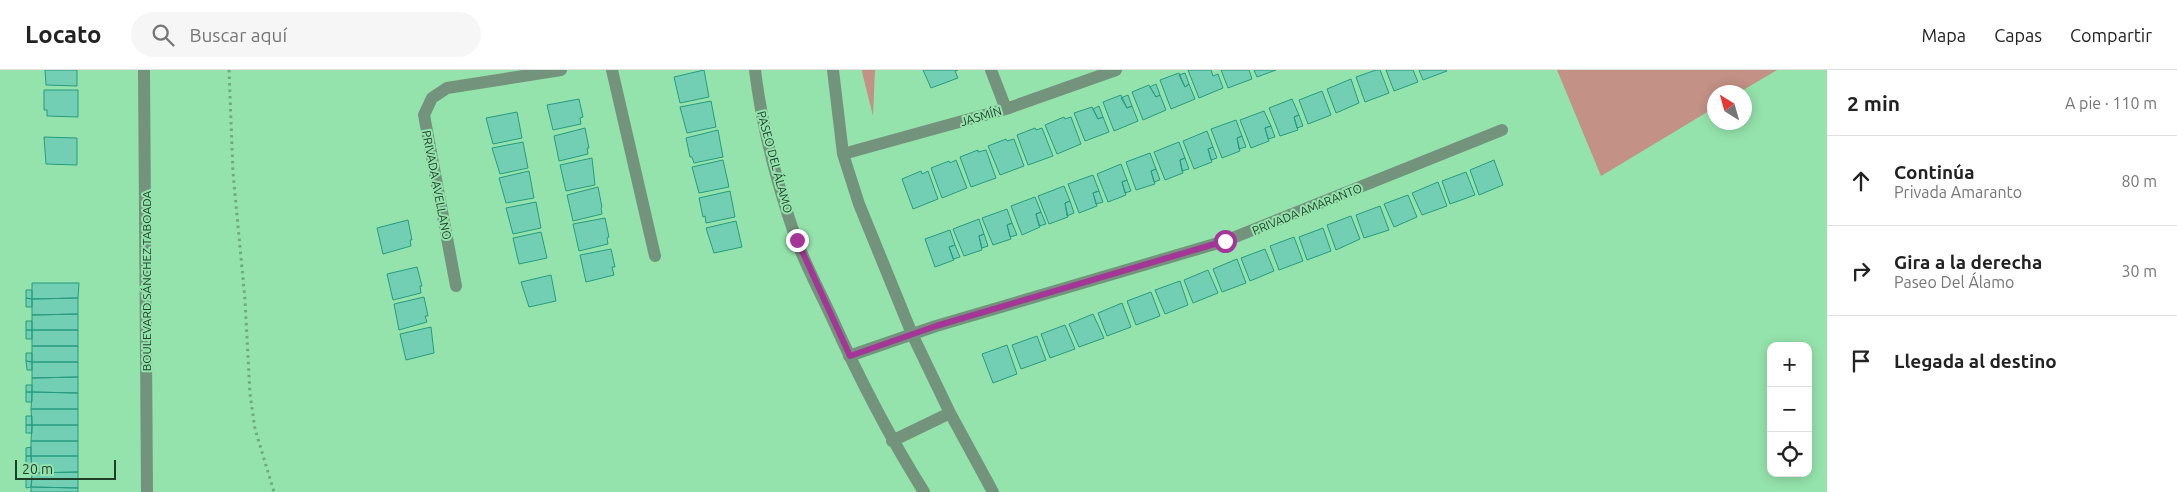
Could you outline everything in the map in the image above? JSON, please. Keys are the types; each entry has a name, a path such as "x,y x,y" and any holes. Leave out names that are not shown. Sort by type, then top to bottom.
{"street":[{"name":"BOULEVARD SÁNCHEZ TABOADA","path":"144,70 147,492"},
{"name":"PRIVADA AVELLANO","path":"456,286 424,115 432,98 447,88 561,70"},
{"path":"612,70 655,256"},
{"name":"PASEO DEL ÁLAMO","path":"755,70 760,111 770,154 797,240 892,442 924,492"},
{"path":"833,70 843,154 859,204 912,334 950,413 993,492"},
{"path":"991,70 1006,109"},
{"name":"JASMÍN","path":"843,154 1006,109 1116,70"},
{"name":"PRIVADA AMARANTO","path":"850,356 912,334 1225,241 1502,130"},
{"path":"892,442 950,413"}],"path":[{"path":"229,70 233,173 245,300 250,394 255,429 274,492"}],"shaded area":[{"path":"862,70 875,70 873,116 863,76"},
{"path":"1557,70 1777,70 1752,85 1707,85 1707,112 1601,176"}],"building":[{"path":"45,70 77,70 77,86 46,85"},
{"path":"704,70 709,97 680,103 674,77"},
{"path":"923,70 958,70 955,71 958,78 931,88"},
{"path":"1188,70 1211,70 1213,76 1218,74 1223,88 1199,98"},
{"path":"1221,70 1249,70 1252,79 1228,88"},
{"path":"1254,70 1276,70 1257,77"},
{"path":"1380,70 1389,93 1365,102 1356,77"},
{"path":"1386,70 1413,70 1418,82 1394,91"},
{"path":"1419,70 1446,70 1447,71 1423,80"},
{"path":"1179,73 1185,87 1189,84 1195,99 1171,109 1160,80"},
{"path":"1185,73 1189,84 1185,87 1179,75"},
{"path":"1351,79 1359,103 1336,113 1327,89"},
{"path":"1156,84 1160,95 1156,97 1150,87"},
{"path":"1149,85 1156,97 1160,95 1166,110 1143,120 1132,92"},
{"path":"44,90 78,90 78,117 47,116 47,110 44,110"},
{"path":"1322,91 1331,115 1308,124 1299,100"},
{"path":"1121,95 1127,108 1132,106 1138,121 1114,131 1103,102"},
{"path":"1128,95 1132,106 1127,108 1121,98"},
{"path":"579,99 583,117 580,118 581,124 553,130 547,105"},
{"path":"1292,99 1299,115 1294,117 1298,130 1280,136 1269,108"},
{"path":"711,101 716,127 687,133 680,107"},
{"path":"1099,106 1103,117 1098,119 1093,109"},
{"path":"1092,107 1098,119 1103,117 1109,132 1085,141 1074,113"},
{"path":"1264,111 1271,126 1265,128 1269,141 1251,148 1240,120"},
{"path":"517,112 522,138 493,144 486,118"},
{"path":"1299,115 1303,126 1297,128 1294,117"},
{"path":"1064,117 1065,119 1071,117 1081,144 1057,154 1045,125"},
{"path":"1236,120 1242,136 1237,138 1240,151 1222,158 1211,129"},
{"path":"1271,126 1275,137 1268,139 1265,128"},
{"path":"585,128 589,148 587,148 588,154 559,161 554,136"},
{"path":"1035,128 1036,130 1042,128 1053,156 1028,165 1017,135"},
{"path":"718,130 723,157 694,163 692,157 690,157 686,138"},
{"path":"1207,131 1213,147 1208,149 1212,162 1194,169 1183,141"},
{"path":"1242,136 1246,147 1239,149 1237,138"},
{"path":"44,137 77,138 77,165 46,164"},
{"path":"1006,139 1007,141 1014,139 1024,166 1000,175 988,146"},
{"path":"523,142 528,168 500,174 492,148"},
{"path":"1179,142 1185,158 1180,160 1183,173 1165,180 1154,152"},
{"path":"1213,147 1217,158 1211,160 1208,149"},
{"path":"978,150 978,152 986,150 996,178 971,187 960,157"},
{"path":"1150,153 1156,169 1151,171 1155,184 1136,190 1126,162"},
{"path":"592,158 595,185 566,191 560,165"},
{"path":"1185,158 1189,169 1182,171 1180,160"},
{"path":"723,160 729,187 699,193 692,167"},
{"path":"956,160 967,188 942,198 931,168"},
{"path":"1494,160 1503,185 1479,195 1470,170"},
{"path":"1121,164 1127,180 1122,182 1126,195 1108,202 1097,174"},
{"path":"1156,169 1160,180 1154,182 1151,171"},
{"path":"529,171 534,198 506,203 499,178"},
{"path":"921,171 922,174 928,171 938,199 913,209 902,179"},
{"path":"1466,172 1475,195 1450,204 1442,181"},
{"path":"1093,175 1099,191 1093,193 1097,206 1079,213 1068,184"},
{"path":"1127,180 1131,191 1125,193 1122,182"},
{"path":"1438,182 1447,206 1422,215 1412,193"},
{"path":"1064,186 1070,201 1065,203 1068,217 1049,224 1038,196"},
{"path":"598,187 602,214 573,221 567,195"},
{"path":"730,191 735,217 706,223 699,198"},
{"path":"1099,191 1103,202 1096,204 1093,193"},
{"path":"1408,195 1417,217 1394,227 1384,204"},
{"path":"1035,197 1041,212 1036,214 1040,227 1022,235 1011,206"},
{"path":"1070,201 1074,213 1067,216 1065,203"},
{"path":"536,202 541,228 513,234 506,208"},
{"path":"1380,206 1389,230 1364,238 1356,215"},
{"path":"1007,209 1012,223 1007,225 1011,239 993,245 982,218"},
{"path":"1041,212 1046,224 1039,226 1036,214"},
{"path":"1351,216 1360,239 1336,250 1327,225"},
{"path":"605,218 609,237 607,238 608,244 579,251 573,224"},
{"path":"979,219 984,234 979,236 982,250 964,256 953,229"},
{"path":"408,220 412,240 410,240 411,246 383,254 377,228"},
{"path":"736,221 742,247 714,253 706,228"},
{"path":"1012,223 1017,235 1010,237 1007,225"},
{"path":"1323,228 1331,251 1307,260 1299,237"},
{"path":"950,230 955,245 949,247 954,260 935,267 925,239"},
{"path":"541,232 547,258 519,264 513,238"},
{"path":"984,234 988,246 982,248 979,236"},
{"path":"1294,237 1303,261 1279,270 1270,246"},
{"path":"955,245 960,257 953,259 949,247"},
{"path":"611,249 615,267 612,267 614,275 586,282 580,255"},
{"path":"1265,249 1274,271 1250,281 1241,258"},
{"path":"1237,259 1246,283 1222,292 1213,269"},
{"path":"417,267 422,286 420,286 421,293 393,300 387,274"},
{"path":"1208,270 1218,293 1193,303 1184,280"},
{"path":"551,275 556,301 529,307 521,282"},
{"path":"1180,281 1188,305 1165,314 1155,290"},
{"path":"32,283 79,283 78,298 32,299"},
{"path":"26,290 32,290 32,299 26,298"},
{"path":"1151,292 1160,316 1136,325 1127,301"},
{"path":"424,297 428,316 425,316 427,322 399,330 394,304"},
{"path":"26,298 32,299 32,307 26,307"},
{"path":"78,298 78,314 32,315 32,299"},
{"path":"1122,303 1131,327 1107,336 1098,313"},
{"path":"78,314 78,330 32,330 32,315"},
{"path":"1093,314 1104,338 1079,347 1069,324"},
{"path":"26,321 32,321 32,330 26,330"},
{"path":"1065,325 1075,349 1050,358 1041,334"},
{"path":"431,327 434,353 406,360 400,334"},
{"path":"26,330 32,330 32,339 26,339"},
{"path":"32,330 78,330 78,346 32,346"},
{"path":"1037,336 1046,360 1021,369 1012,345"},
{"path":"1007,345 1017,374 993,383 982,354"},
{"path":"32,346 78,346 78,362 32,362"},
{"path":"26,353 32,353 32,362 26,361"},
{"path":"26,361 32,362 32,370 27,370"},
{"path":"32,362 78,362 78,377 32,378"},
{"path":"78,377 78,393 32,392 32,378"},
{"path":"26,385 32,385 32,392 26,392"},
{"path":"26,392 32,392 32,402 26,402"},
{"path":"32,392 78,393 78,409 31,409"},
{"path":"31,409 78,409 78,425 32,425"},
{"path":"26,416 32,416 32,425 26,425"},
{"path":"26,425 32,425 32,433 26,433"},
{"path":"32,425 78,425 78,441 31,441"},
{"path":"31,441 78,441 78,456 31,456"},
{"path":"31,447 31,456 26,456 26,448"},
{"path":"26,456 31,456 32,466 26,466"},
{"path":"31,456 78,456 78,472 32,473"},
{"path":"78,472 78,488 31,487 32,473"},
{"path":"26,479 32,479 31,487 26,488"},
{"path":"31,487 78,488 78,492 31,492"}],"route":[{"path":"797,240 850,356 936,326 1225,241"}]}
